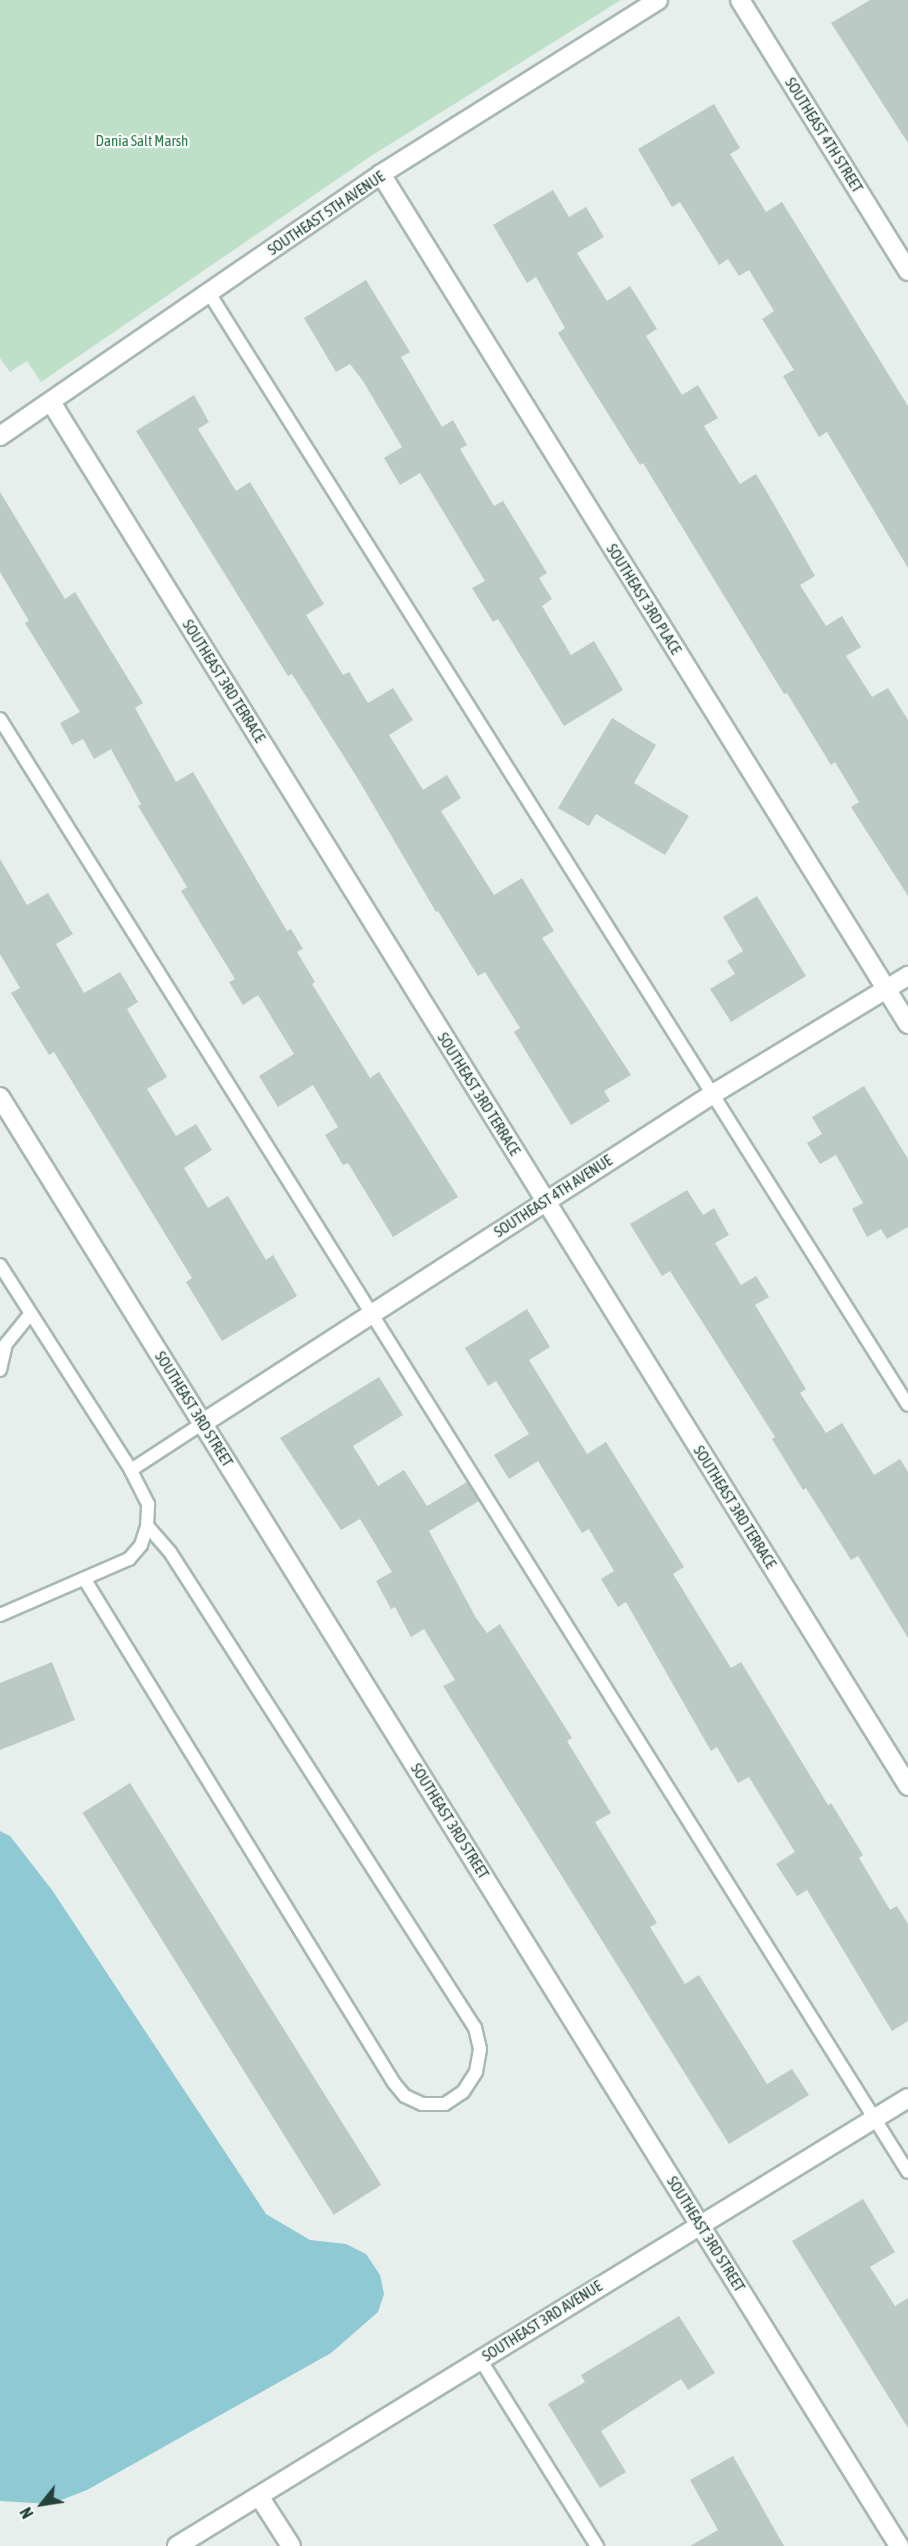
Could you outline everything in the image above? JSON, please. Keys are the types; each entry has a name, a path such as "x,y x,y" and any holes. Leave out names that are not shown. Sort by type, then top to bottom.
{"street":[{"name":"SOUTHEAST 5TH AVENUE","path":"0,436 381,174 658,0"},
{"name":"SOUTHEAST 4TH STREET","path":"740,0 908,271"},
{"name":"SOUTHEAST 3RD PLACE","path":"381,174 908,1024"},
{"name":"SOUTHEAST 3RD TERRACE","path":"51,402 908,1786"},
{"name":"SOUTHEAST 4TH AVENUE","path":"203,1423 372,1312 714,1094 908,976"},
{"name":"SOUTHEAST 3RD STREET","path":"0,1097 899,2546"},
{"name":"SOUTHEAST 3RD AVENUE","path":"177,2546 700,2223 908,2098"},
{"path":"259,2496 291,2546"}],"lane":[{"path":"209,293 908,1405"},
{"path":"0,719 908,2172"},
{"path":"0,1265 131,1470 148,1504 147,1526 141,1545 129,1559 0,1615"},
{"path":"0,1370 6,1344 30,1314"},
{"path":"131,1470 203,1423"},
{"path":"85,1580 394,2083 405,2096 422,2104 445,2104 463,2092 476,2072 480,2049 475,2028 170,1552 147,1526"},
{"path":"480,2359 597,2546"}],"green space":[{"name":"Dania Salt Marsh","path":"0,0 621,0 371,156 41,382 27,361 10,372 0,358"}],"water":[{"path":"0,1831 10,1836 52,1890 266,2214 310,2240 346,2244 366,2254 380,2275 384,2294 378,2312 331,2353 87,2490 51,2504 0,2501"}],"building":[{"path":"870,0 908,0 908,143 831,23"},
{"path":"714,104 740,148 730,154 766,212 782,202 908,406 908,568 827,432 819,437 783,376 794,370 762,319 774,311 749,270 739,276 728,259 719,265 680,202 672,207 638,149"},
{"path":"553,190 569,217 586,207 604,237 577,253 607,301 630,286 657,329 646,336 682,395 698,385 718,418 704,426 740,484 756,474 775,506 815,576 800,585 826,626 842,616 861,647 846,656 872,697 888,688 908,720 908,896 851,807 859,802 835,762 831,765 787,693 784,694 643,463 640,465 558,333 565,328 536,277 527,283 493,225"},
{"path":"366,280 410,352 401,357 442,427 453,420 467,445 460,449 494,506 503,501 547,573 539,578 552,599 542,606 571,655 594,641 623,690 564,726 498,619 493,622 472,588 485,581 420,473 400,485 384,458 402,447 363,381 350,364 336,372 304,318"},
{"path":"194,395 209,422 198,429 236,491 250,482 324,604 306,615 343,675 349,672 368,703 393,688 413,720 389,735 423,790 447,775 461,798 441,811 494,895 522,878 554,931 542,938 631,1075 604,1091 610,1101 571,1125 514,1032 520,1028 485,972 478,976 438,911 436,912 358,779 292,674 288,676 136,431"},
{"path":"0,492 65,599 75,592 143,703 135,708 176,782 193,772 287,931 291,929 303,949 297,952 315,982 312,984 370,1078 379,1072 458,1197 393,1237 348,1163 343,1165 325,1135 338,1127 313,1085 278,1107 259,1076 294,1054 258,995 243,1005 229,982 235,979 181,891 187,887 138,806 141,804 111,749 94,759 83,739 72,745 60,723 80,712 25,623 29,621 0,572"},
{"path":"612,718 656,745 634,783 689,816 665,855 596,814 589,826 558,808"},
{"path":"0,859 27,905 48,893 73,934 56,944 84,993 120,972 138,1002 127,1009 167,1077 147,1089 176,1136 196,1124 212,1150 184,1168 208,1208 228,1196 266,1260 273,1255 297,1296 222,1341 186,1282 192,1278 54,1052 49,1055 11,993 20,988 0,954"},
{"path":"757,896 806,976 731,1022 710,989 735,974 727,961 743,951 723,917"},
{"path":"864,1086 908,1159 908,1227 887,1239 881,1229 867,1237 852,1209 863,1203 836,1155 820,1164 807,1143 822,1134 812,1117"},
{"path":"687,1190 703,1215 714,1208 729,1235 715,1243 741,1285 756,1276 769,1297 755,1305 806,1389 800,1393 826,1433 842,1423 874,1475 900,1459 908,1472 908,1638 858,1556 851,1560 806,1488 803,1490 772,1439 775,1437 670,1271 662,1276 630,1224"},
{"path":"527,1309 550,1347 529,1360 587,1454 606,1442 684,1567 673,1574 731,1668 741,1662 828,1805 831,1803 863,1855 859,1858 890,1910 897,1906 908,1924 908,2021 892,2031 807,1890 797,1896 776,1864 795,1852 749,1777 738,1783 717,1747 711,1751 626,1602 618,1607 601,1579 614,1571 589,1529 582,1533 538,1461 509,1479 494,1455 529,1434 496,1381 488,1386 465,1348"},
{"path":"379,1377 403,1415 353,1446 378,1486 404,1470 427,1506 467,1482 479,1501 429,1531 476,1618 487,1633 500,1624 572,1738 567,1741 611,1813 595,1822 657,1923 650,1927 685,1984 699,1975 767,2084 792,2069 809,2095 729,2144 443,1686 455,1680 424,1629 411,1637 395,1607 391,1609 376,1581 392,1572 360,1519 341,1530 280,1438"},
{"path":"52,1662 75,1720 0,1750 0,1683"},
{"path":"130,1783 381,2185 334,2215 83,1813"},
{"path":"863,2199 895,2252 870,2267 895,2306 908,2298 908,2428 792,2241"},
{"path":"679,2316 715,2373 688,2390 681,2379 601,2431 626,2472 600,2488 548,2404 585,2382 581,2375"},
{"path":"733,2456 784,2546 690,2546 718,2530 690,2480"}]}
